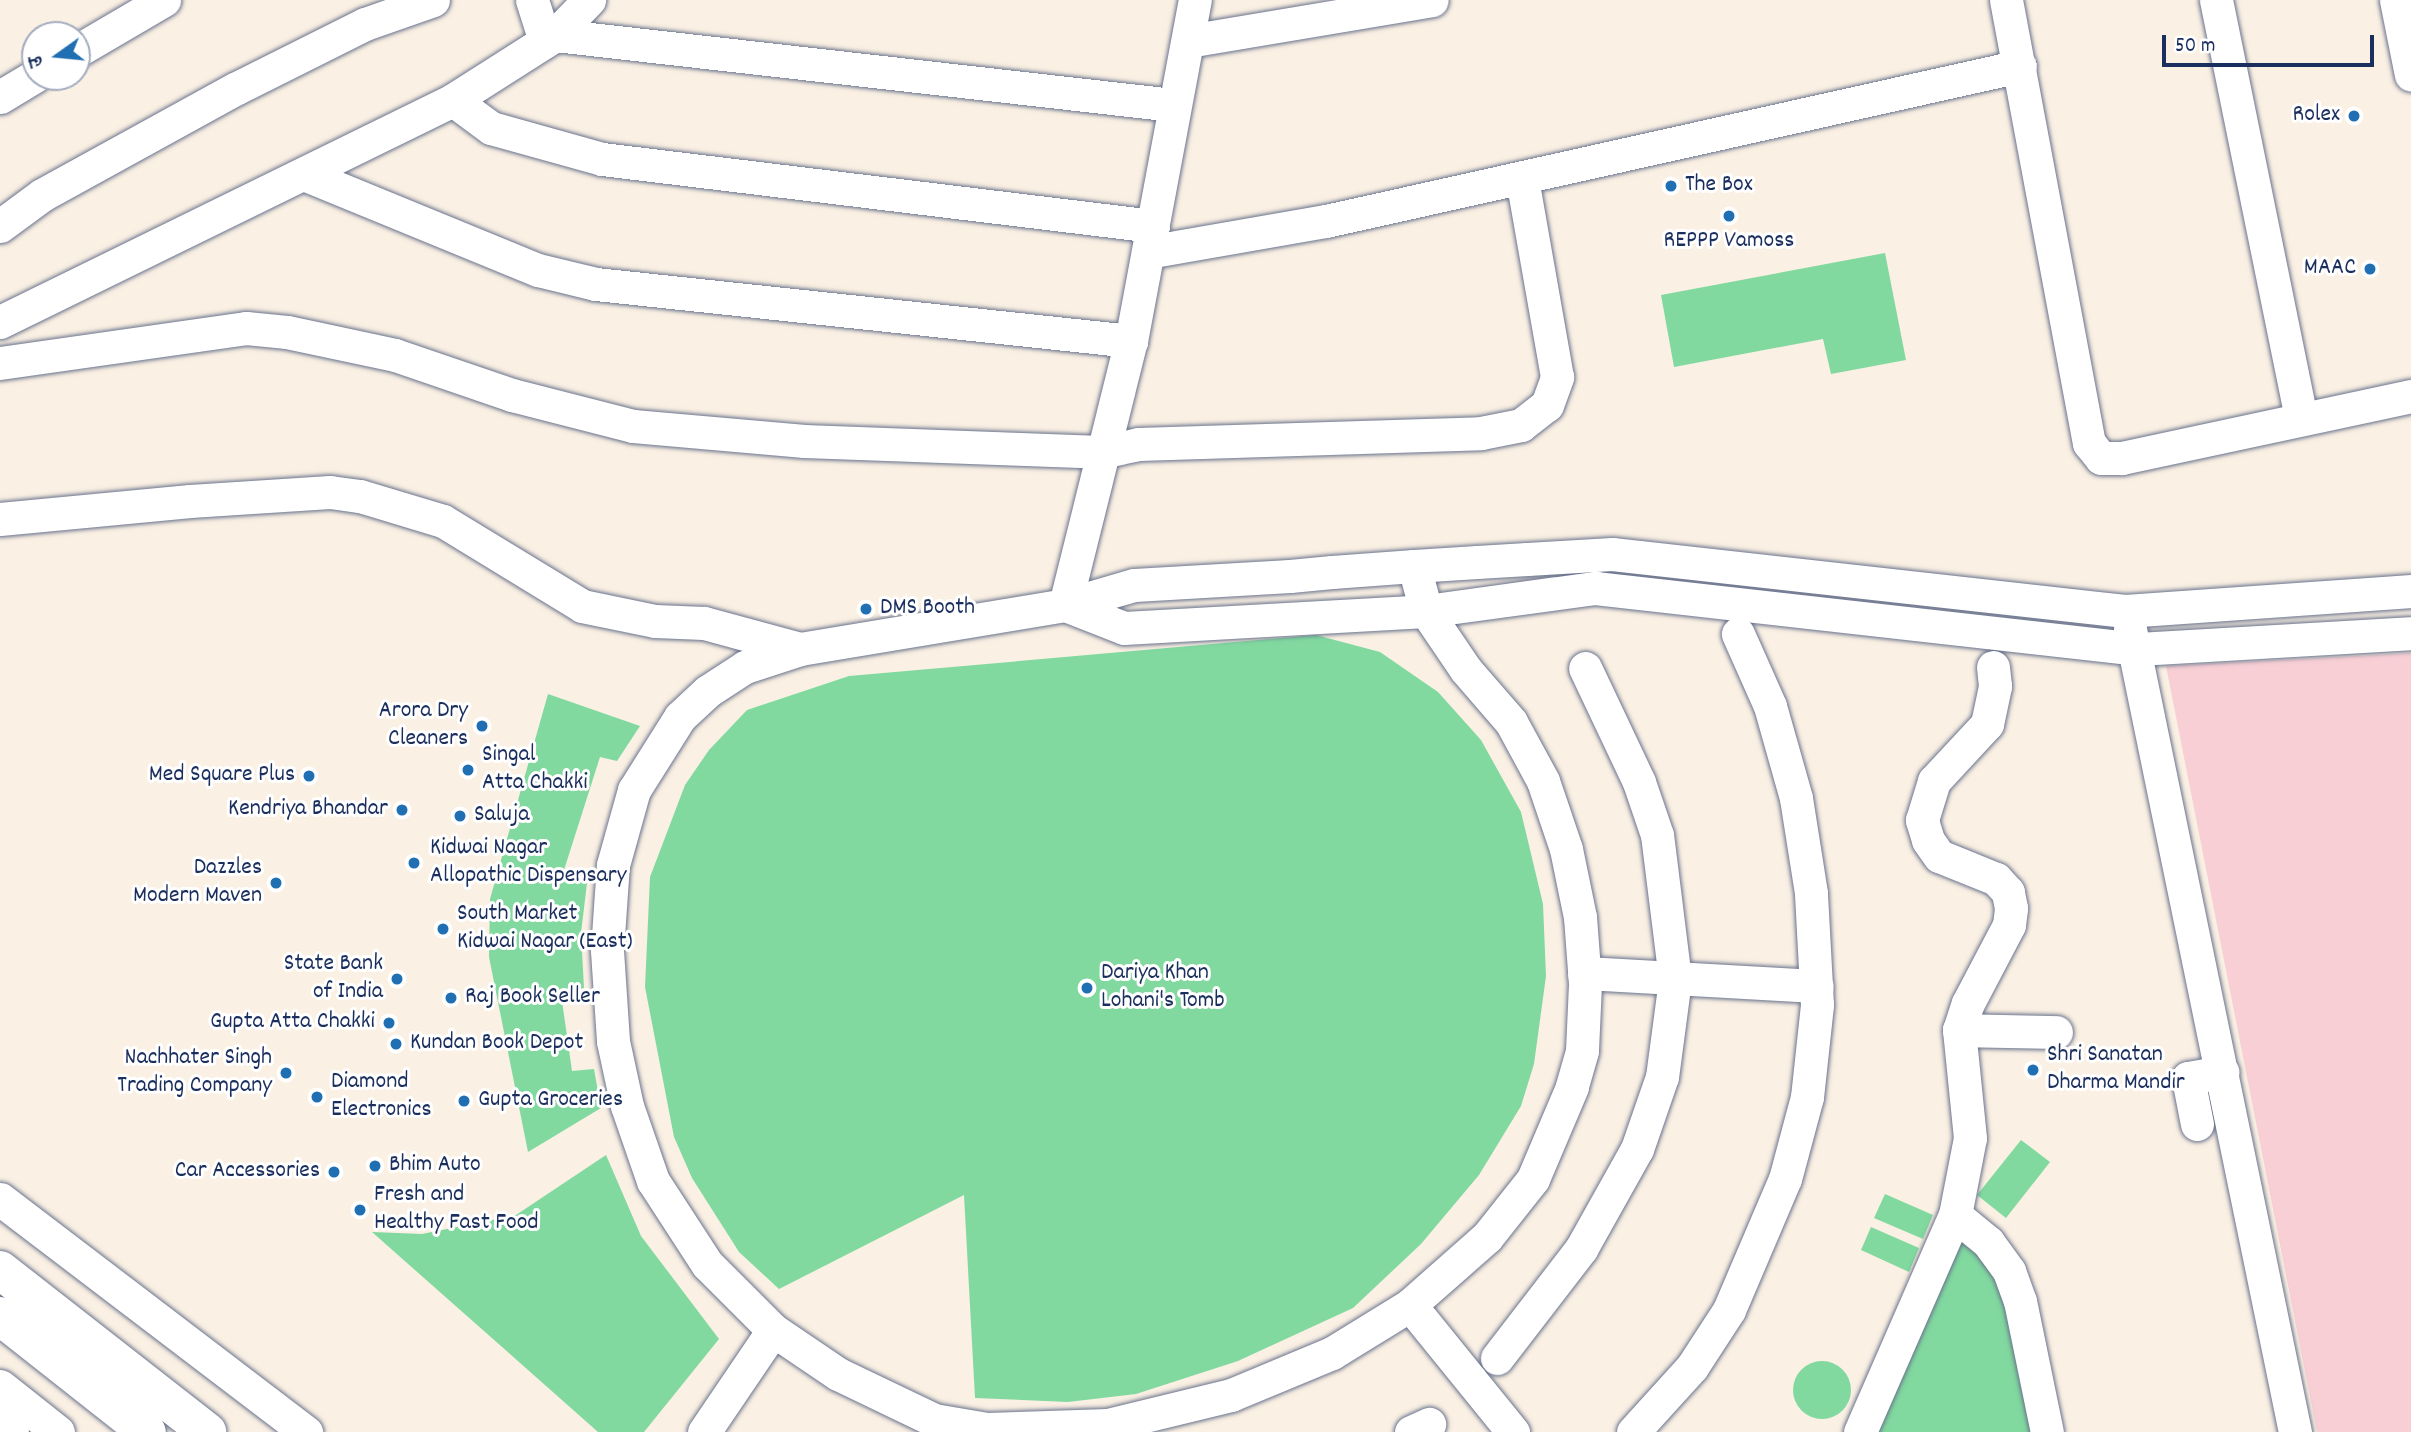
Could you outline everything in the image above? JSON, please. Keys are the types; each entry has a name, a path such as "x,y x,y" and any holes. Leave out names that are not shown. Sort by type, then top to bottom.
{"highway":[{"path":"0,1270 207,1432"},
{"path":"0,1316 147,1432"}],"street":[{"path":"91,43 164,0"},
{"path":"0,226 41,195 237,88 365,24 433,0"},
{"path":"533,0 550,38"},
{"path":"0,323 306,175 453,100 550,38 589,0"},
{"path":"1065,605 1101,452 1131,341 1173,105 1195,0"},
{"path":"1188,41 1432,0"},
{"path":"2006,0 2089,443 2101,458 2122,458 2301,416 2411,396"},
{"path":"2216,0 2301,416"},
{"path":"2396,0 2411,75"},
{"path":"550,38 1173,105"},
{"path":"453,100 491,128 602,159 1150,239 1326,221 2020,66"},
{"path":"0,97 21,84"},
{"path":"306,175 538,270 596,284 1131,341"},
{"path":"0,363 18,364 246,328 287,332 395,355 556,408 633,426 804,441 1101,452 1138,444 1481,433 1521,425 1547,405 1557,377 1522,178"},
{"path":"0,519 330,492 360,496 443,521 582,606 655,621 704,623 800,649"},
{"path":"1413,566 1426,611 1466,670 1511,722 1543,781 1566,849 1580,917 1584,972 1582,1051 1549,1149 1533,1178 1487,1237 1410,1304 1291,1372 1193,1420 1047,1429 987,1429 934,1420 838,1374 773,1330 707,1264 653,1181 627,1106 613,1041 608,904 622,828 634,790 656,750 708,691 745,667 800,649 1065,605 1134,585 1413,566 1612,554 2125,611 2411,591"},
{"path":"1065,605 1124,628 1426,611 1595,588 2137,649 2411,634"},
{"path":"2125,611 2137,649 2295,1432"},
{"path":"1633,1432 1692,1367 1729,1310 1762,1242 1806,1104 1817,986 1811,893 1796,798 1770,706 1738,634"},
{"path":"1860,1432 1955,1215 1970,1138 1959,1030 2009,925 2011,908 2008,892 1996,879 1939,856 1928,840 1922,820 1934,781 1987,724 1995,686 1993,667"},
{"path":"1497,1357 1581,1249 1637,1149 1662,1077 1675,979 1657,835 1639,782 1585,668"},
{"path":"1584,972 1817,986"},
{"path":"1959,1030 2056,1032"},
{"path":"2197,1124 2188,1078 2222,1072"},
{"path":"0,1199 306,1432"},
{"path":"1955,1215 1988,1242 2009,1271 2020,1301 2047,1432"},
{"path":"1410,1304 1513,1432"},
{"path":"704,1432 773,1330"},
{"path":"0,1385 58,1432"},
{"path":"0,1423 12,1432"}],"shaded area":[{"path":"2411,653 2411,1432 2317,1432 2166,666"}],"green space":[{"path":"1885,253 1906,360 1831,374 1823,339 1674,367 1661,295"},
{"path":"1316,635 1380,652 1438,692 1481,740 1521,812 1543,904 1546,976 1534,1064 1521,1106 1479,1175 1421,1244 1353,1308 1238,1361 1136,1394 1068,1402 975,1398 964,1195 779,1289 739,1252 692,1178 674,1137 645,987 650,877 685,785 709,750 747,710 849,676"},
{"path":"548,694 640,726 617,761 600,757 564,870 588,875 581,933 584,988 561,994 572,1071 594,1069 601,1108 528,1152 489,957 490,899"},
{"path":"2021,1140 2050,1162 2006,1218 1977,1195"},
{"path":"606,1155 641,1236 719,1339 644,1432 598,1432 372,1232 422,1234 516,1215"},
{"path":"1885,1194 1933,1215 1923,1239 1874,1218"},
{"path":"1871,1227 1919,1248 1909,1272 1861,1250"},
{"path":"1963,1228 1999,1275 2037,1432 1877,1432"},
{"path":"1816,1361 1828,1361 1843,1369 1851,1384 1851,1396 1843,1411 1828,1419 1816,1419 1801,1411 1793,1396 1793,1384 1801,1369"}],"place":[{"name":"Rolex","path":"2354,116"},
{"name":"The Box","path":"1671,186"},
{"name":"REPPP Vamoss","path":"1729,216"},
{"name":"MAAC","path":"2370,269"},
{"name":"DMS Booth","path":"866,609"},
{"name":"Arora Dry Cleaners","path":"482,726"},
{"name":"Singal Atta Chakki","path":"468,770"},
{"name":"Med Square Plus","path":"309,776"},
{"name":"Kendriya Bhandar","path":"402,810"},
{"name":"Saluja","path":"460,816"},
{"name":"Kidwai Nagar Allopathic Dispensary","path":"414,863"},
{"name":"Dazzles Modern Maven","path":"276,883"},
{"name":"South Market Kidwai Nagar (East)","path":"443,929"},
{"name":"State Bank of India","path":"397,979"},
{"name":"Dariya Khan Lohani's Tomb","path":"1087,988"},
{"name":"Raj Book Seller","path":"451,998"},
{"name":"Gupta Atta Chakki","path":"389,1023"},
{"name":"Kundan Book Depot","path":"396,1044"},
{"name":"Shri Sanatan Dharma Mandir","path":"2033,1070"},
{"name":"Nachhater Singh Trading Company","path":"286,1073"},
{"name":"Diamond Electronics","path":"317,1097"},
{"name":"Gupta Groceries","path":"464,1101"},
{"name":"Bhim Auto","path":"375,1166"},
{"name":"Car Accessories","path":"334,1172"},
{"name":"Fresh and Healthy Fast Food","path":"360,1210"}]}
